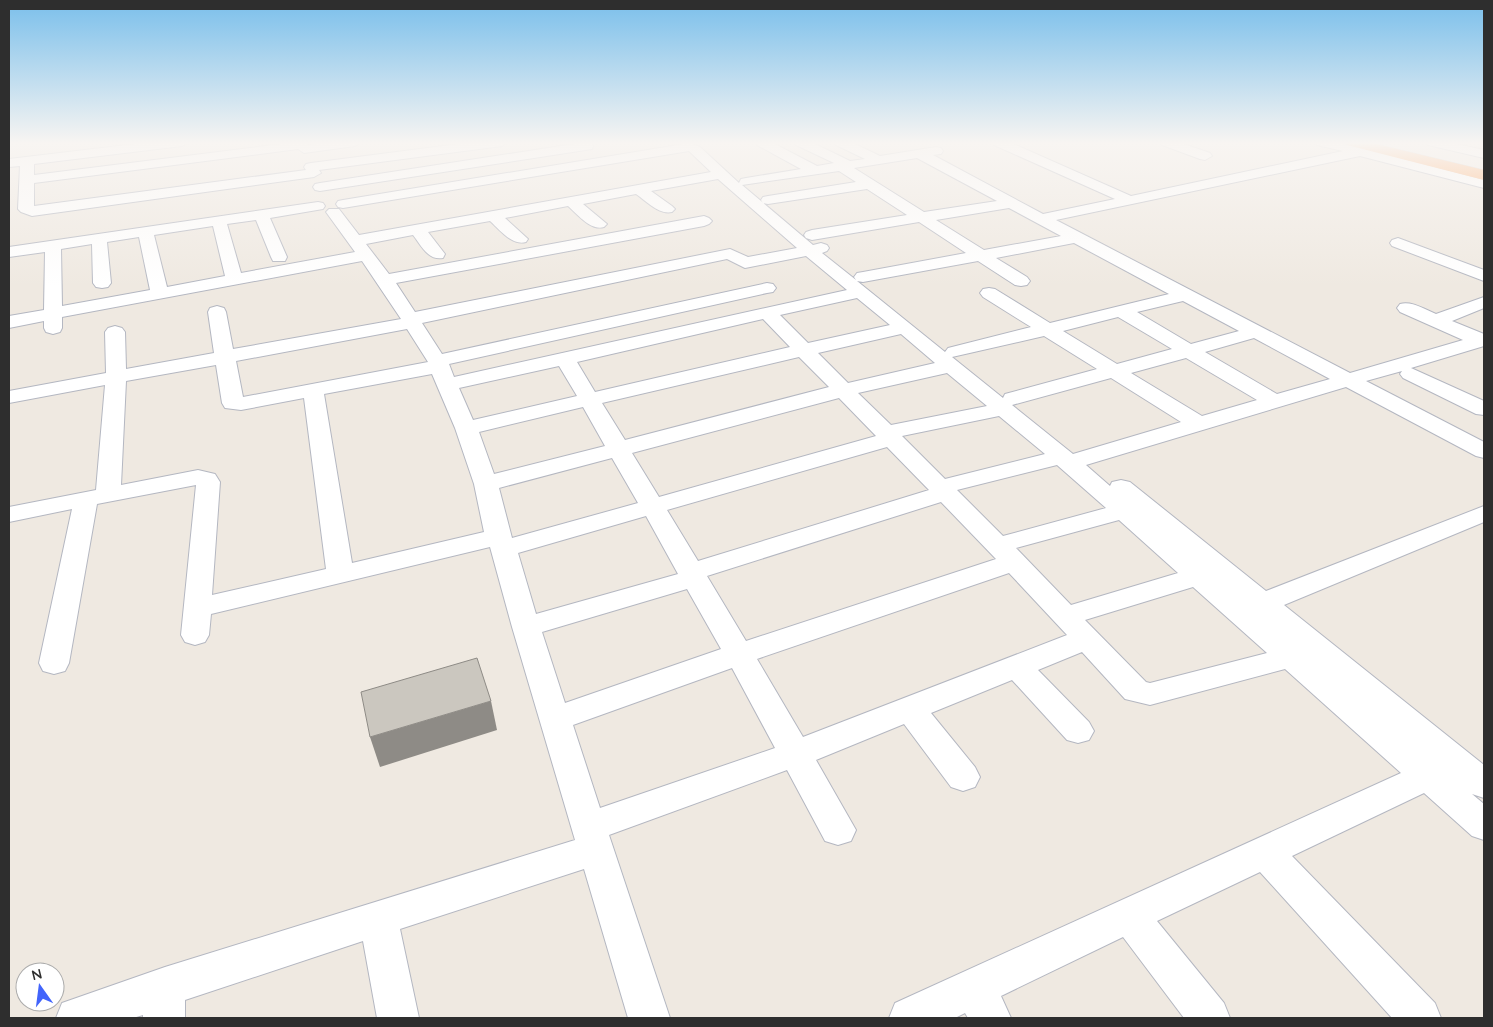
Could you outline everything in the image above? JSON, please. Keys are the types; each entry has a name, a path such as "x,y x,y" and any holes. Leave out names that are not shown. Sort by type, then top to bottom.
{"street":[{"path":"9,215 29,195 29,190"},
{"path":"9,201 53,190"},
{"path":"9,192 29,195 65,207 188,190 191,207"},
{"path":"249,190 252,197"},
{"path":"321,190 330,207 412,320 441,371 466,428 486,484 501,543 526,626 649,1018"},
{"path":"9,256 220,225 435,190"},
{"path":"9,322 53,321 160,293 234,279 359,248 417,229 634,190"},
{"path":"640,190 667,209"},
{"path":"742,190 815,244"},
{"path":"756,190 862,285 1079,464 1263,603 1443,769 1484,825"},
{"path":"768,200 832,190"},
{"path":"878,190 1021,281"},
{"path":"989,190 1011,203 1045,212 1066,214 1173,190"},
{"path":"1106,190 1129,200"},
{"path":"131,198 131,217"},
{"path":"570,202 599,224"},
{"path":"9,398 412,320 730,254 745,263 921,217 1011,203"},
{"path":"64,226 65,207"},
{"path":"9,252 330,207"},
{"path":"1045,212 1076,238 1484,451"},
{"path":"493,215 520,239"},
{"path":"263,218 279,257"},
{"path":"384,280 704,221"},
{"path":"220,225 234,279"},
{"path":"417,229 437,254"},
{"path":"147,236 160,293"},
{"path":"441,371 767,301 862,285 981,256 1076,238"},
{"path":"100,243 102,283"},
{"path":"1398,244 1484,276"},
{"path":"53,250 53,321"},
{"path":"862,285 904,328 953,359"},
{"path":"988,293 1199,424"},
{"path":"486,484 620,451 844,390 1048,330 1185,295"},
{"path":"767,301 804,350 1006,554 1130,685 1142,694 1150,694 1291,657"},
{"path":"217,312 233,403 240,404 313,389 441,371 565,358 767,301"},
{"path":"1435,320 1484,302"},
{"path":"1406,308 1483,344"},
{"path":"1122,311 1275,402"},
{"path":"466,428 904,328"},
{"path":"54,663 97,497 116,378 114,332"},
{"path":"198,608 340,574 501,543 653,507 889,436 1008,404 1256,332"},
{"path":"1079,464 1199,424 1275,402 1410,374 1483,344"},
{"path":"526,626 693,575 943,490 1079,464 1356,384 1483,344"},
{"path":"565,358 739,654 838,830"},
{"path":"1410,374 1484,409"},
{"path":"313,389 340,574"},
{"path":"1079,464 1124,511 1291,657 1443,769 1484,784"},
{"path":"9,514 198,477 207,478 195,635"},
{"path":"555,719 739,654 1124,511"},
{"path":"1263,603 1484,513"},
{"path":"1065,616 1198,576"},
{"path":"77,1018 164,1003 378,918 593,838 795,754 1086,639"},
{"path":"1017,667 1078,731"},
{"path":"910,708 963,777"},
{"path":"910,1018 982,1004 1130,916 1443,769"},
{"path":"1265,852 1420,1018"},
{"path":"1130,916 1209,1018"},
{"path":"378,918 398,1018"}],"building":[{"path":"477,658 491,701 370,737 361,692"}]}
